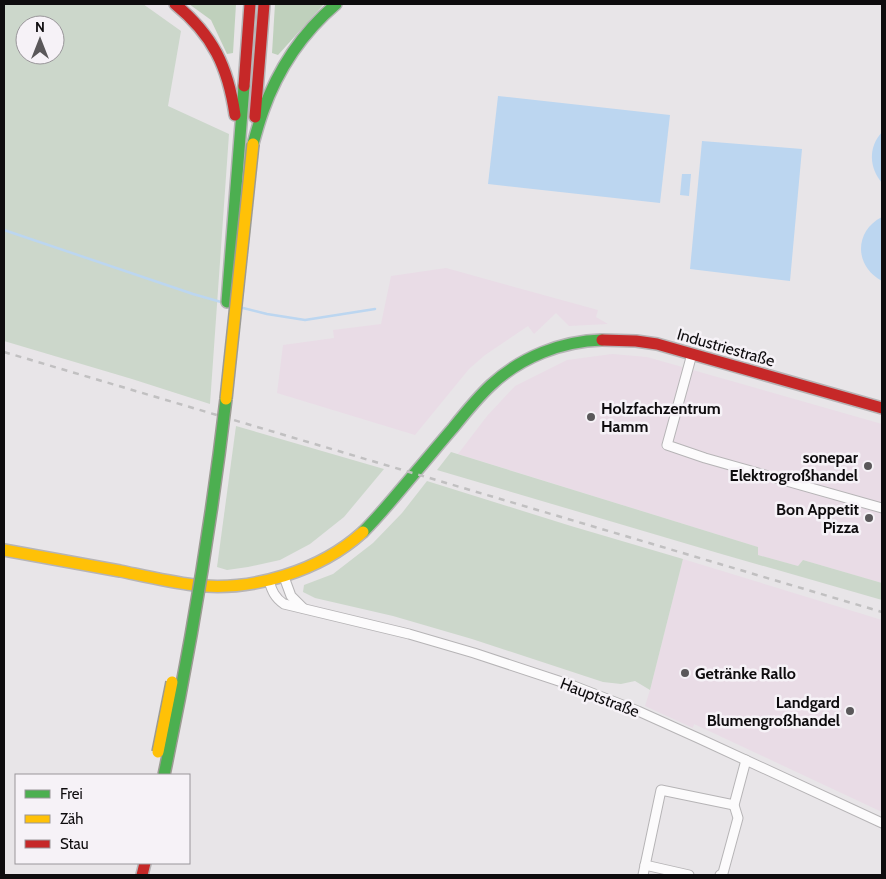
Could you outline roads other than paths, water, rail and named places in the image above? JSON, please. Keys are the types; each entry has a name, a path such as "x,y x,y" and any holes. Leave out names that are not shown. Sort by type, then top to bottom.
{"main road":[{"path":"175,4 189,15 206,35 225,69 232,94 239,158"},
{"path":"153,774 188,594 216,399 227,302 250,4"},
{"path":"164,774 199,595 217,476 233,344 253,144 264,4"},
{"path":"253,144 264,108 286,60 313,24 336,4"},
{"name":"Industriestraße","path":"4,550 195,585 225,586 250,584 284,577 316,564 356,538 385,509 469,408 496,380 532,357 558,347 586,340 615,339 643,341 882,408"},
{"path":"135,873 144,864"}],"street":[{"path":"692,354 667,445 705,458 882,508"},
{"path":"284,577 291,596 304,608"},
{"name":"Hauptstraße","path":"269,581 274,594 280,601 290,606 408,634 474,653 582,689 638,711 882,823"},
{"path":"720,875 723,873 738,818 734,805 746,760"},
{"path":"643,875 660,790 734,805"},
{"path":"645,865 689,875"}],"water":[{"path":"498,96 670,115 660,203 488,184"},
{"path":"882,132 882,183 875,171 872,151 877,138"},
{"path":"702,141 802,149 790,281 690,269"},
{"path":"682,174 691,174 689,196 680,195"},
{"path":"882,217 882,281 866,267 861,249 862,239 866,231"}],"waterway":[{"path":"4,230 221,302"},
{"path":"243,308 305,320 375,309"}],"railway":[{"path":"4,352 882,612"}],"place":[{"name":"Holzfachzentrum Hamm","path":"591,417"},
{"name":"sonepar Elektrogroßhandel","path":"868,466"},
{"name":"Bon Appetit Pizza","path":"869,518"},
{"name":"Getränke Rallo","path":"685,673"},
{"name":"Landgard Blumengroßhandel","path":"850,711"}]}
